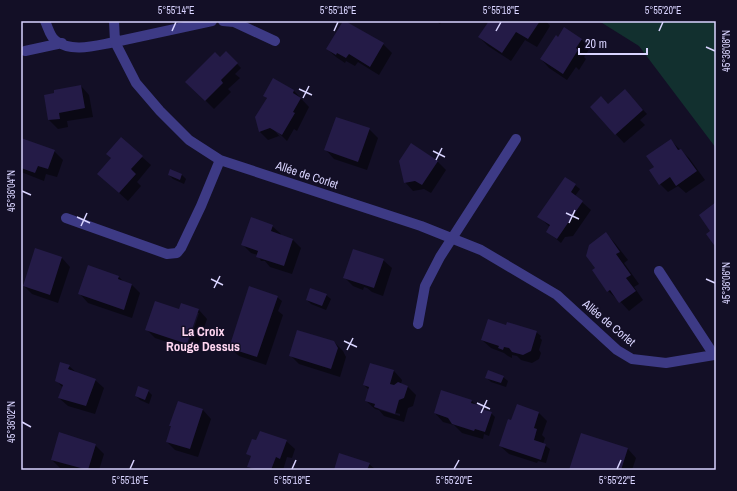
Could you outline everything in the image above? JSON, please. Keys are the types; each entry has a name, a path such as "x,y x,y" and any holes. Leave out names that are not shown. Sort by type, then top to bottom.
{"street":[{"path":"45,21 55,40 68,47 86,47 115,42 212,21"},
{"name":"Allée de Corlet","path":"114,21 115,42 136,83 160,111 189,140 220,160 421,226 481,250 557,295 617,350 632,359 666,363 714,356 658,271"},
{"path":"223,21 234,22 275,41"},
{"path":"25,51 62,44"},
{"path":"418,324 425,286 440,257 516,139"},
{"path":"66,218 167,254 177,253 181,248 201,206 220,160"}],"green space":[{"path":"599,21 716,21 716,148 639,46"}],"building":[{"path":"343,21 384,43 370,67 349,54 346,58 337,53 336,55 326,49"},
{"path":"489,21 540,21 528,39 516,32 502,53 478,37"},
{"path":"564,27 582,39 576,48 578,50 563,74 540,59 556,35 558,37"},
{"path":"226,51 238,63 221,80 223,83 205,101 185,82 215,52 220,57"},
{"path":"273,78 294,90 293,93 301,98 293,112 295,113 282,135 270,128 259,132 255,117 267,98 263,96"},
{"path":"81,85 85,108 59,113 60,119 48,120 44,95 54,93 54,90"},
{"path":"625,89 643,110 615,135 590,107 601,96 608,104"},
{"path":"336,117 370,128 358,162 324,150"},
{"path":"121,137 143,156 131,169 136,174 119,193 97,174 111,158 106,154"},
{"path":"21,138 55,150 48,169 38,166 35,173 21,168"},
{"path":"671,139 678,150 681,149 697,171 676,186 670,177 659,185 649,170 654,167 646,156"},
{"path":"411,143 438,161 422,185 415,181 404,183 399,161"},
{"path":"170,169 182,174 180,180 168,175"},
{"path":"565,177 576,184 571,192 583,201 557,239 546,232 550,225 537,217"},
{"path":"716,202 716,243 714,245 706,234 710,231 699,215"},
{"path":"251,217 273,225 271,231 293,239 284,266 256,257 258,251 241,245"},
{"path":"606,232 620,252 616,254 631,275 626,278 636,291 619,303 610,290 607,292 592,270 595,268 586,256 589,245"},
{"path":"35,248 62,257 50,295 23,286"},
{"path":"353,249 384,259 374,288 343,278"},
{"path":"88,265 119,276 118,279 132,284 124,310 78,294"},
{"path":"249,286 278,296 257,357 229,348"},
{"path":"310,288 327,294 322,306 306,300"},
{"path":"155,301 179,309 181,303 199,309 187,344 145,330"},
{"path":"488,319 506,325 507,322 537,331 531,351 523,355 512,352 509,348 504,347 503,350 498,348 499,346 481,340"},
{"path":"297,330 334,341 338,348 331,369 289,356"},
{"path":"60,362 70,365 68,369 96,379 86,406 58,398 63,385 55,381"},
{"path":"370,363 394,370 390,384 394,385 398,382 408,386 404,398 399,400 395,414 374,407 375,404 365,401 369,387 363,385"},
{"path":"488,370 504,376 501,383 485,378"},
{"path":"138,386 149,390 145,400 135,396"},
{"path":"441,390 472,400 471,403 482,406 481,409 492,412 485,432 475,429 474,431 452,424 448,418 434,413"},
{"path":"178,401 203,409 190,449 166,442 171,426 169,426"},
{"path":"517,404 539,412 534,428 537,429 534,440 546,444 541,460 499,446 508,419 511,420"},
{"path":"260,431 287,440 280,459 276,457 271,470 258,470 247,467 251,456 246,454 252,439 256,440"},
{"path":"59,432 96,444 88,470 51,460"},
{"path":"581,433 628,448 621,470 569,470"},
{"path":"339,453 370,463 367,470 334,470"}],"district":[{"name":"La Croix Rouge Dessus","path":"203,338"}]}
